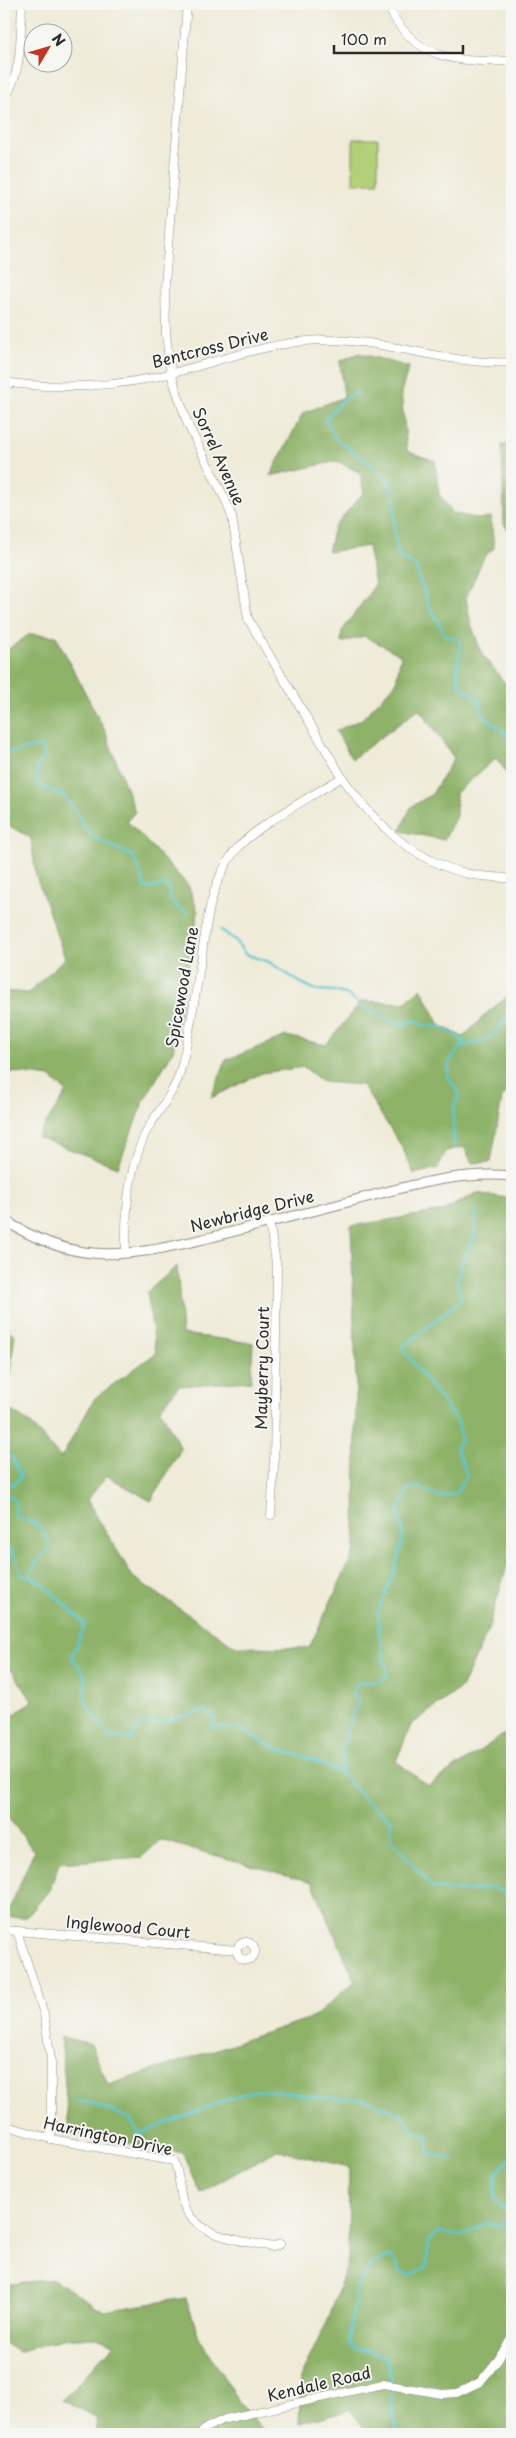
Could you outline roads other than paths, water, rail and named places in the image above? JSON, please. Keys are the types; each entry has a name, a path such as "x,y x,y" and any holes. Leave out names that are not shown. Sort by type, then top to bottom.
{"street":[{"path":"4,100 12,88 19,67 22,4"},
{"name":"Sorrel Avenue","path":"187,4 165,285 166,334 171,374 188,424 232,517 248,619 342,777 357,799 383,828 409,848 436,863 474,875 512,879"},
{"path":"387,4 404,32 420,46 448,59 473,62 512,61"},
{"name":"Bentcross Drive","path":"4,382 59,387 129,382 171,374 261,348 321,340 382,344 464,360 494,363 512,362"},
{"name":"Spicewood Lane","path":"126,1253 125,1222 131,1174 145,1135 180,1074 190,1026 210,901 220,873 234,852 250,836 342,777"},
{"name":"Newbridge Drive","path":"4,1220 23,1232 59,1247 92,1253 126,1253 173,1246 432,1180 487,1174 512,1176"},
{"name":"Mayberry Court","path":"270,1222 277,1268 274,1468 270,1515"},
{"name":"Inglewood Court","path":"4,1930 238,1950"},
{"path":"17,1931 44,2014 51,2059 51,2139"},
{"name":"Harrington Drive","path":"4,2126 51,2139 174,2161 183,2204 199,2226 218,2234 273,2247 280,2244"},
{"name":"Kendale Road","path":"200,2434 206,2428 225,2420 383,2384 442,2394 468,2389 480,2382 498,2360 512,2336"}],"waterway":[{"path":"359,392 343,400 325,419 335,438 376,468 389,482 395,502 394,532 399,558 415,565 429,606 446,636 458,639 460,645 457,667 460,686 479,700 483,714 509,737 512,743"},
{"path":"4,720 7,752 42,746 45,756 36,768 38,785 64,796 77,813 85,829 95,838 133,856 142,875 144,887 153,888 164,884 169,888 169,898 178,908 188,913"},
{"path":"221,930 235,940 245,954 269,962 301,983 316,990 334,991 348,995 368,1011 401,1024 417,1020 425,1026 440,1026 464,1041 461,1047"},
{"path":"454,1147 453,1112 459,1093 448,1077 449,1062 461,1047 484,1041 497,1032 512,1004"},
{"path":"341,1773 345,1737 359,1703 352,1694 359,1682 376,1682 388,1677 379,1635 378,1612 394,1573 402,1544 403,1529 398,1512 409,1488 420,1487 438,1497 456,1493 467,1475 456,1447 461,1439 458,1422 402,1348 461,1299 457,1282 462,1261 475,1235 476,1210"},
{"path":"4,1457 12,1457 21,1477 13,1485 4,1479"},
{"path":"4,1495 6,1493 16,1502 15,1517 38,1526 50,1547 35,1565 29,1577 42,1583 85,1624 72,1657 85,1676 86,1703 109,1737 131,1739 141,1725 160,1723 204,1710 215,1718 212,1728 237,1728 277,1749 308,1758 341,1773 365,1800 391,1820 391,1839 433,1888 468,1891 492,1887 512,1896"},
{"path":"4,1544 12,1552 22,1576 29,1577"},
{"path":"74,2101 92,2103 130,2119 139,2134 253,2091 273,2090 315,2097 362,2099 402,2114 414,2132 429,2137 428,2153 453,2160"},
{"path":"398,2434 393,2415 391,2376 385,2357 367,2350 352,2349 348,2339 358,2285 373,2263 389,2257 397,2262 399,2272 411,2276 426,2267 429,2240 438,2232 461,2236 487,2223 501,2226 508,2213 495,2200 496,2173 509,2160 512,2160"}]}
